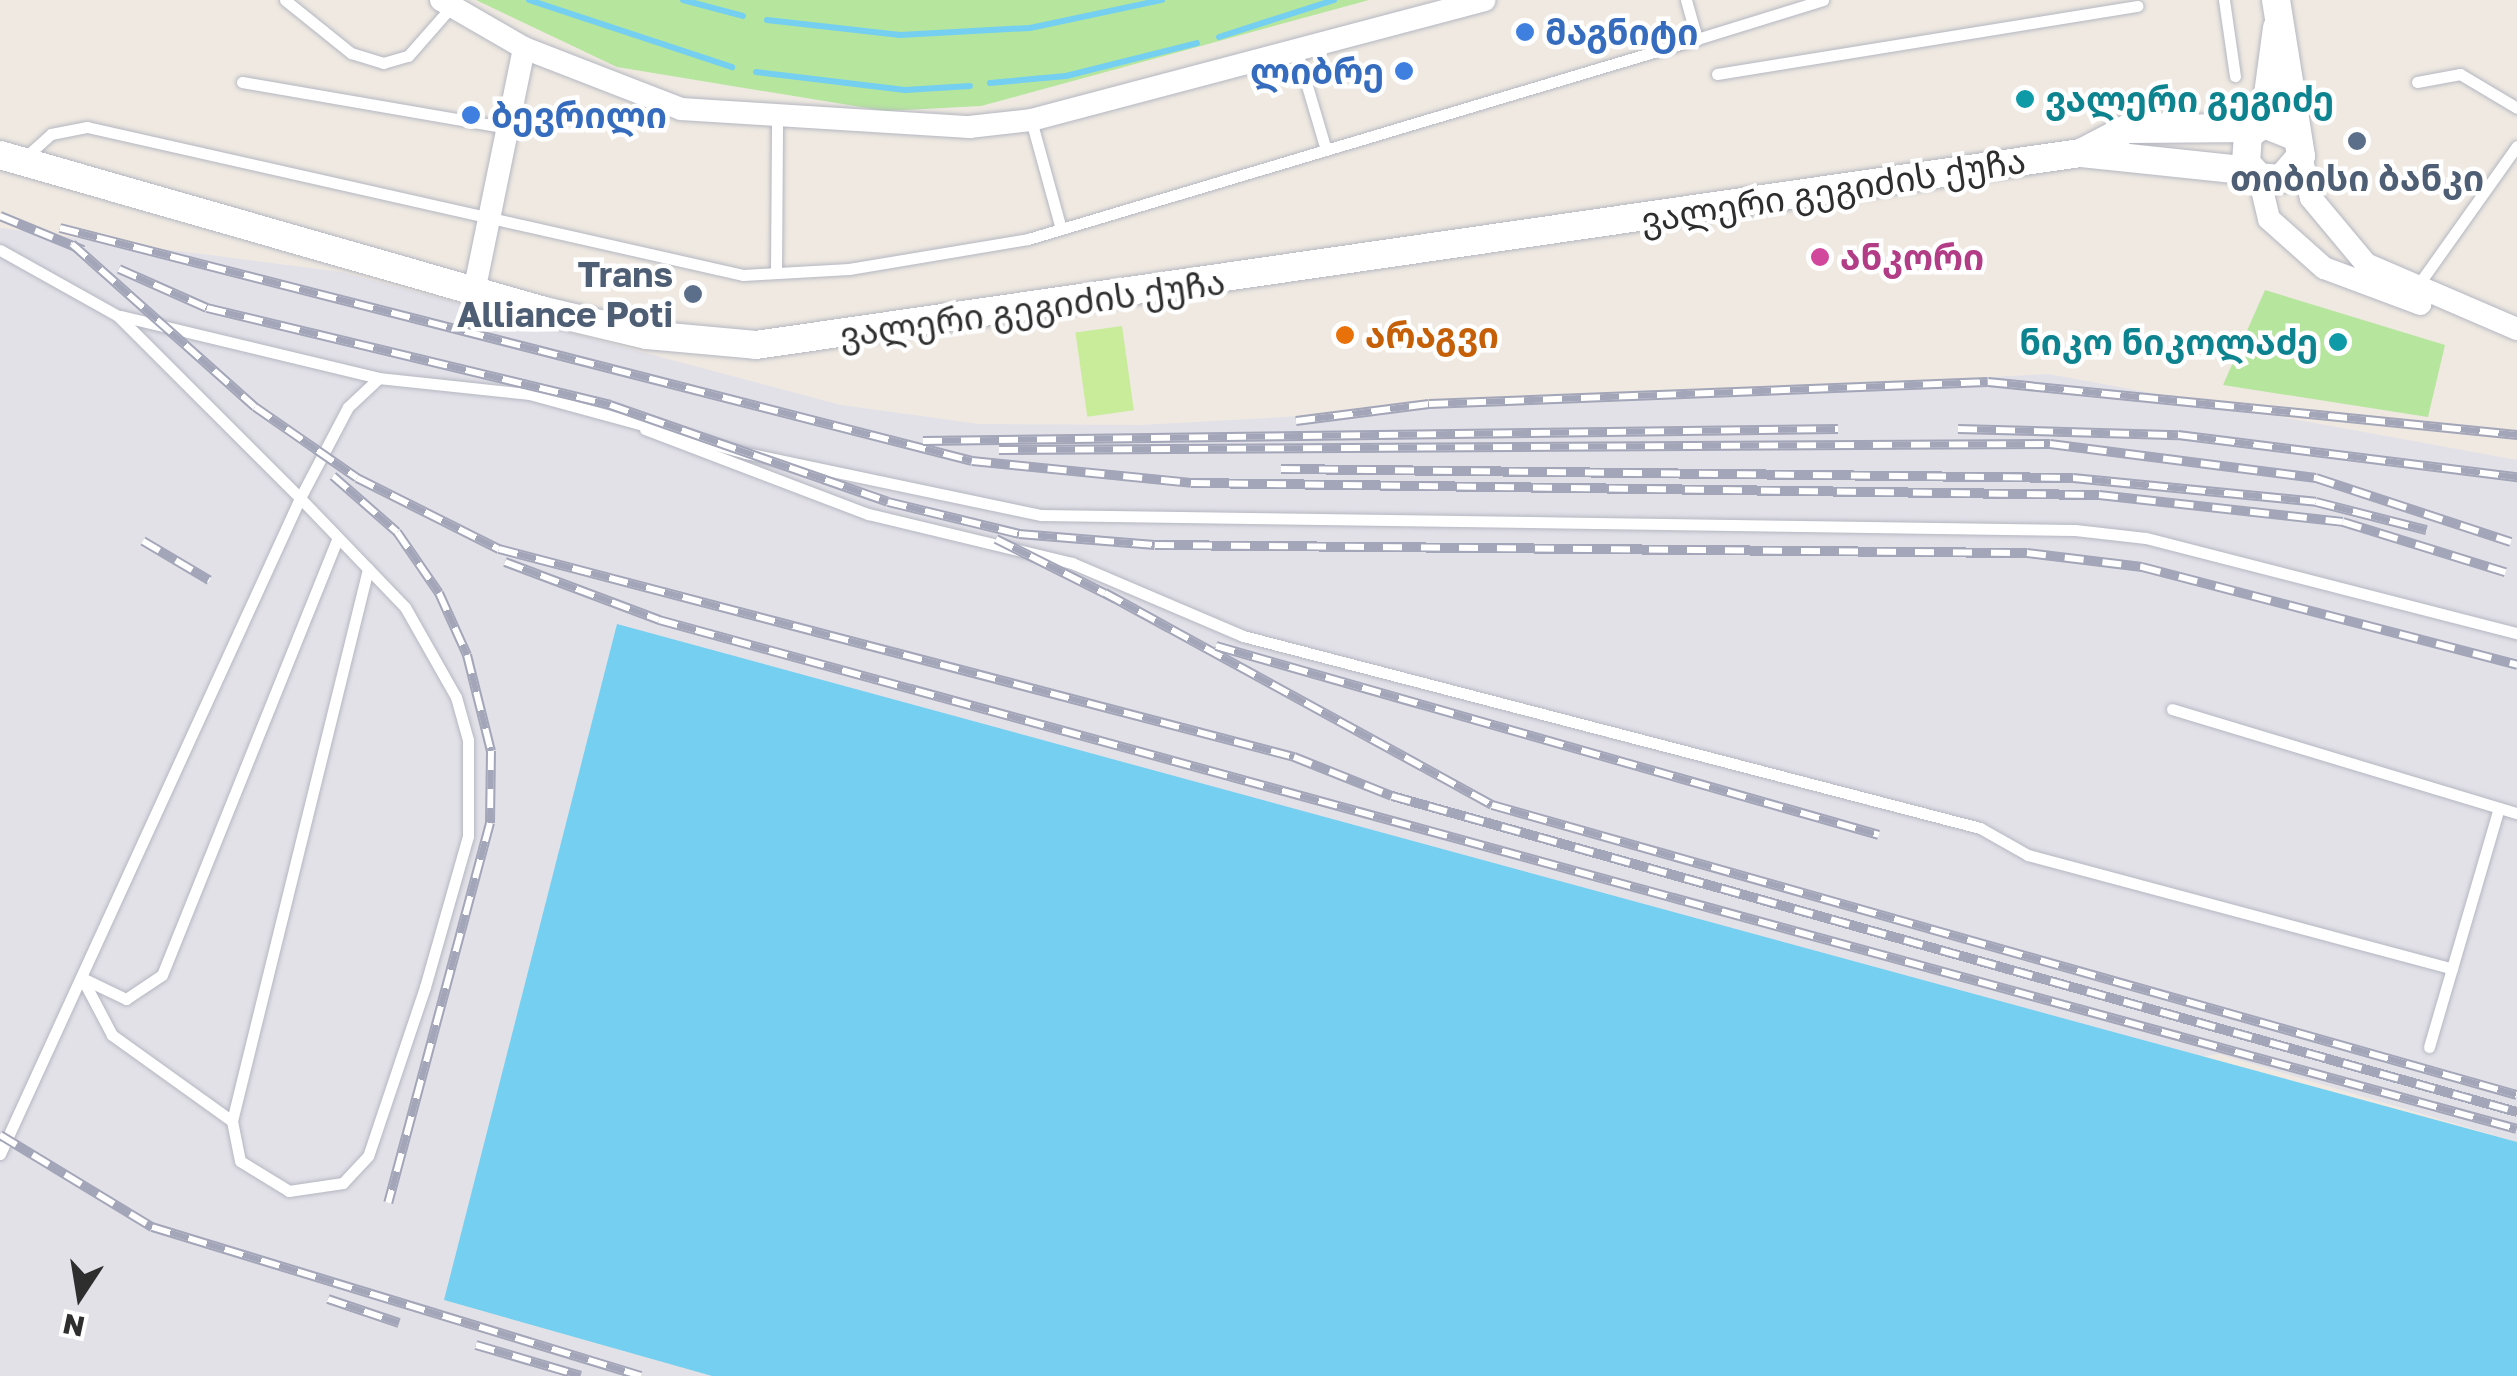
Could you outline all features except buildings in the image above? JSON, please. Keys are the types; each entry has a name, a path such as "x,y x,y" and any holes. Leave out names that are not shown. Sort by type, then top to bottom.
{"street":[{"path":"446,4 524,48 666,105 777,122 1030,120 1484,0"},
{"path":"2277,11 2260,126 2244,144 2269,219 2324,268 2372,292 2466,313"},
{"path":"2277,11 2299,146 2312,198 2366,264 2414,291 2517,330"},
{"path":"474,292 524,48"},
{"path":"2260,126 2299,146"},
{"name":"ვალერი გეგიძის ქუჩა","path":"2080,153 2127,130 2260,126"},
{"path":"2255,174 2281,179 2299,146"},
{"name":"ვალერი გეგიძის ქუჩა","path":"10,158 474,292 647,335 756,345 2080,153 2255,174"}],"lane":[{"path":"285,0 351,52 384,63 408,56 446,4"},
{"path":"1686,0 1697,39"},
{"path":"10,158 52,134 86,127 743,275 776,273 1060,230 1823,0"},
{"path":"2075,0 2078,16"},
{"path":"2224,0 2236,76"},
{"path":"1717,74 2138,6"},
{"path":"1297,52 1326,150"},
{"path":"2417,82 2460,74 2517,108"},
{"path":"242,82 507,128"},
{"path":"1030,120 1060,230"},
{"path":"776,273 777,122"},
{"path":"2414,291 2517,146"},
{"path":"0,250 118,316 300,498 405,607 456,697 468,740 468,836 368,1156 342,1183 290,1191 240,1161 232,1121 368,569"},
{"path":"118,316 379,378 462,382 610,412 746,453 1040,515 1195,523 1618,516 2146,538 2517,633"},
{"path":"0,1154 300,498 348,407 379,378"},
{"path":"610,412 732,469 868,514 1072,563 1243,636 1980,828 2028,855 2452,968"},
{"path":"82,978 126,999 162,975 338,538"},
{"path":"2172,709 2517,813"},
{"path":"2429,1048 2500,808"},
{"path":"82,978 112,1035 232,1121"}],"shaded area":[{"path":"0,228 341,272 841,405 979,424 1141,425 2048,374 2517,460 2517,1142 2219,1054 444,1300 712,1376 0,1376"}],"green space":[{"path":"476,0 1369,0 981,106 885,111 617,67"},
{"path":"2265,290 2445,345 2428,417 2223,385"},
{"path":"1122,326 1134,410 1087,417 1075,333"}],"water":[{"path":"617,624 2517,1142 2517,1376 712,1376 444,1300"}],"waterway":[{"path":"529,0 732,67"},
{"path":"683,0 743,16"},
{"path":"767,20 900,35 1030,28 1162,0"},
{"path":"1219,37 1334,0"},
{"path":"990,83 1066,76 1197,43"},
{"path":"756,72 905,90 970,86"}],"railway":[{"path":"0,216 83,250"},
{"path":"60,228 972,461 1191,483 2099,495 2343,522 2505,572"},
{"path":"72,244 255,407 357,478 499,549 1294,757 1392,796 2517,1112"},
{"path":"119,269 207,308 610,405 888,502 1019,534 1155,545 2027,553 2142,567 2517,665"},
{"path":"1296,421 1429,404 1988,382 2517,435"},
{"path":"923,441 1838,429"},
{"path":"1958,429 2178,435 2517,477"},
{"path":"999,450 2050,444 2316,478 2511,542"},
{"path":"1281,469 2073,478 2316,502 2426,530"},
{"path":"333,476 397,532 439,593 467,655 491,751 490,823 388,1203"},
{"path":"996,539 1116,599"},
{"path":"143,541 209,580"},
{"path":"505,562 659,620 2517,1129"},
{"path":"1105,593 1492,805 2517,1095"},
{"path":"1216,646 1879,835"},
{"path":"0,1135 152,1227 641,1376"},
{"path":"328,1299 399,1323"},
{"path":"476,1345 581,1376"}],"place":[{"name":"მაგნიტი","path":"1525,32"},
{"name":"ლიბრე","path":"1404,71"},
{"name":"ვალერი გეგიძე","path":"2025,99"},
{"name":"ბევრილი","path":"471,115"},
{"name":"თიბისი ბანკი","path":"2357,141"},
{"name":"ანკორი","path":"1820,257"},
{"name":"Trans Alliance Poti","path":"693,294"},
{"name":"არაგვი","path":"1345,335"},
{"name":"ნიკო ნიკოლაძე","path":"2338,342"}]}
